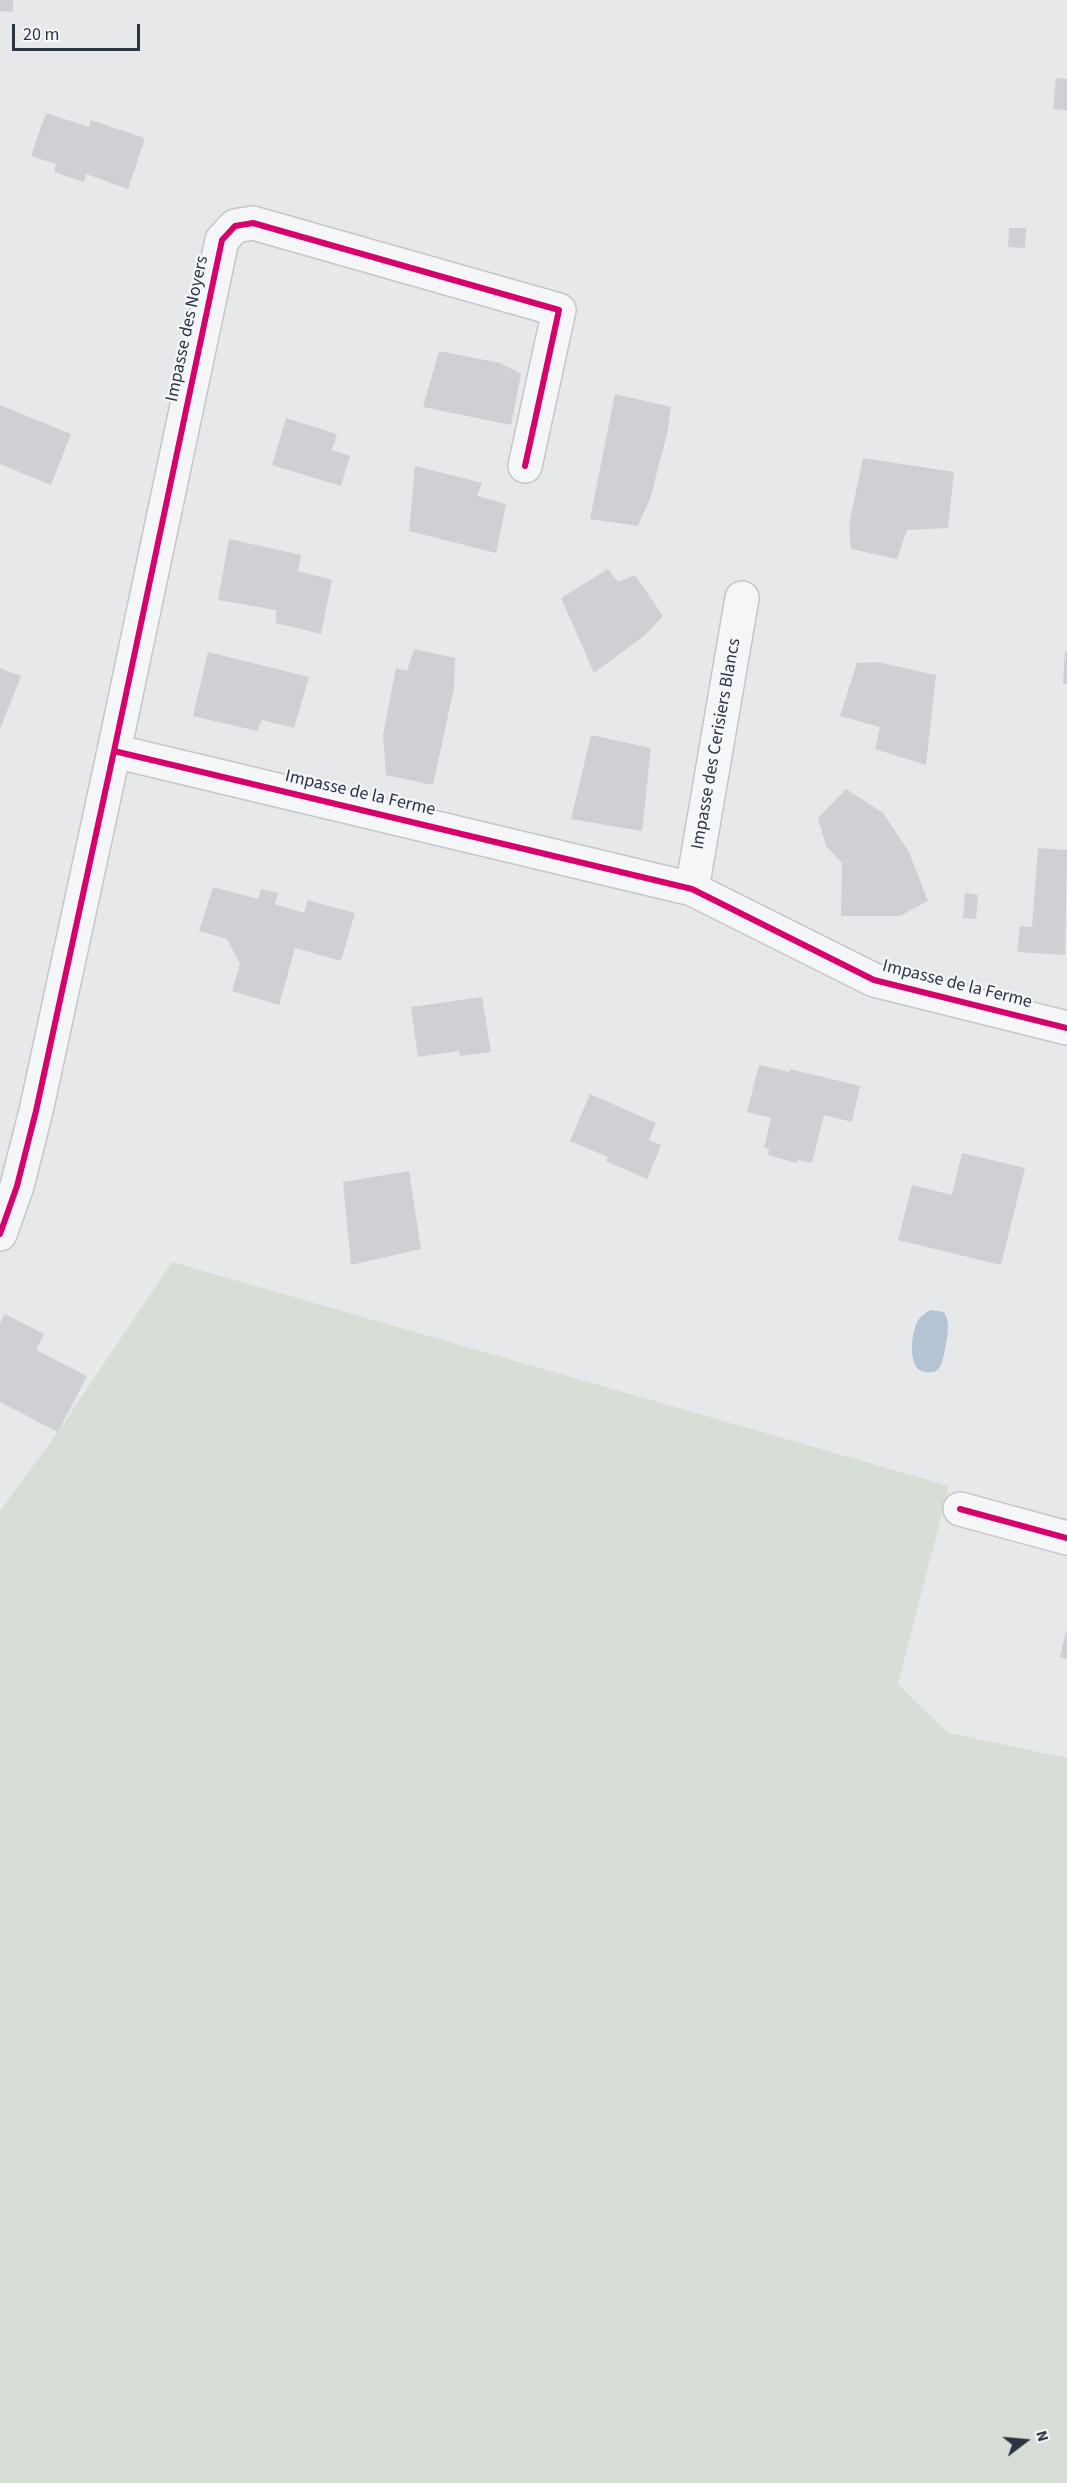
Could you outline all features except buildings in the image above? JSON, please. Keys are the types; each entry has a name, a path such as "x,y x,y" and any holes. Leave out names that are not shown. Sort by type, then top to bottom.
{"street":[{"name":"Impasse des Noyers","path":"114,751 222,240 235,226 253,223 559,310 525,466"},
{"name":"Impasse des Cerisiers Blancs","path":"692,889 742,598"},
{"name":"Impasse de la Ferme","path":"114,751 692,889 874,980 1067,1029"},
{"path":"0,1234 17,1186 34,1120 114,751"},
{"path":"960,1509 1067,1538"}],"shaded area":[{"path":"172,1262 949,1486 898,1684 948,1733 1067,1758 1067,2483 0,2483 0,1511 58,1432"}],"water":[{"path":"930,1310 944,1312 948,1326 942,1362 939,1369 932,1372 919,1370 914,1361 912,1349 917,1323"}],"cycle path":[{"path":"114,751 222,240 235,226 253,223 559,310 525,466"},
{"path":"0,1234 17,1186 36,1111 114,751 692,889 874,980 1067,1028"},
{"path":"960,1509 1067,1538"}]}
